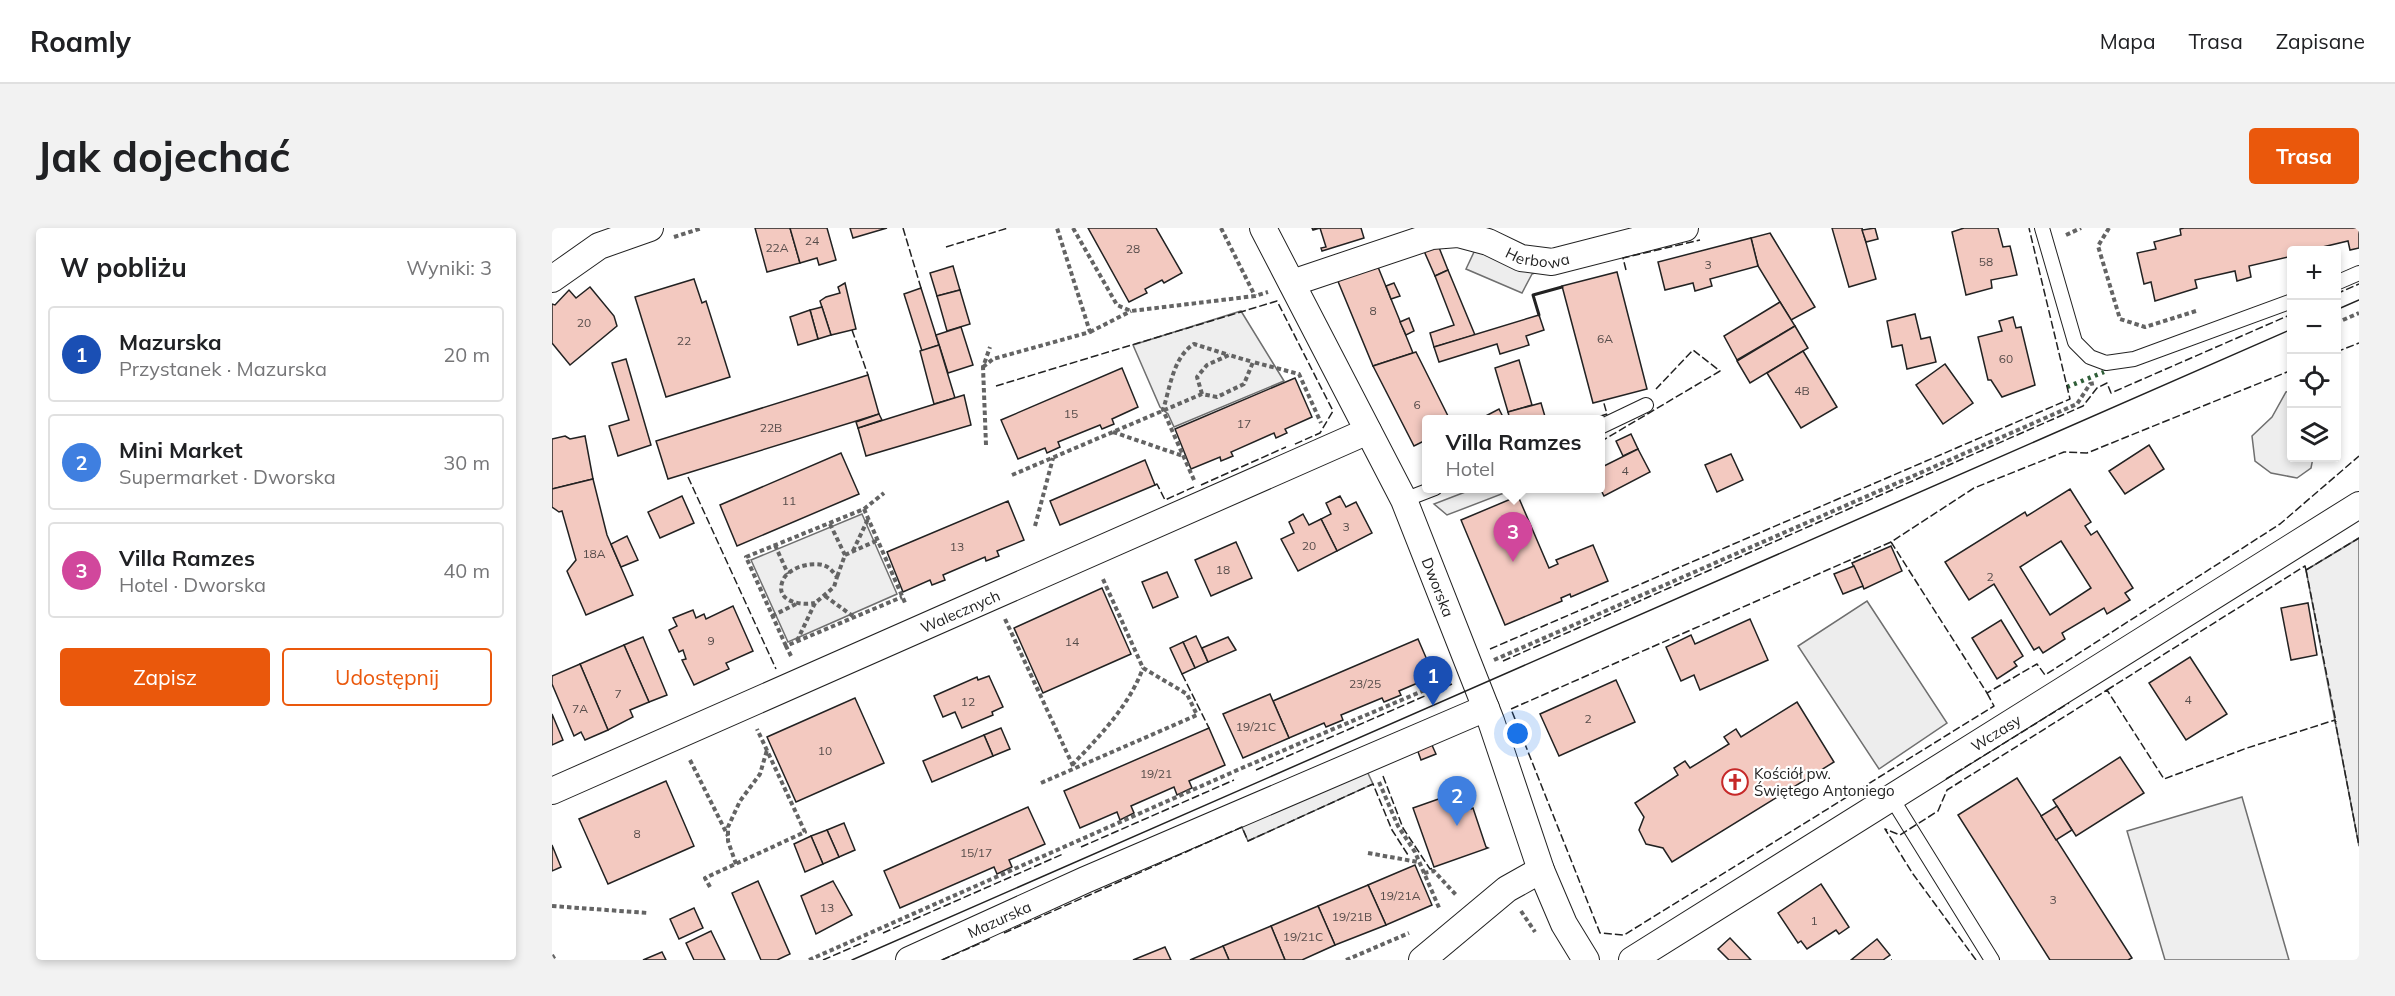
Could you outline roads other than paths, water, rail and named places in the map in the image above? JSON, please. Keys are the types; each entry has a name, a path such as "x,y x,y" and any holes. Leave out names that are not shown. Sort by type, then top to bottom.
{"street":[{"path":"552,279 599,246 650,228"},
{"name":"Dworska","path":"1263,228 1281,287 1368,431 1404,500 1486,708 1523,811 1541,870 1564,924 1586,960"},
{"name":"Herbowa","path":"1281,287 1432,236 1458,234 1488,242 1521,258 1552,262 1685,228"},
{"name":"Walecznych","path":"552,791 1368,431"},
{"name":"Wczasy","path":"1632,960 2359,505"},
{"name":"Mazurska","path":"909,960 1085,880 1486,708"},
{"path":"1422,960 1507,890 1541,870"}],"lane":[{"path":"2042,228 2075,342 2090,357 2106,363 2134,360 2287,303"},
{"path":"2341,281 2359,273"},
{"path":"1605,425 1646,405"},
{"path":"1404,500 1424,493"},
{"path":"1891,797 1992,960"}],"tram line":[{"path":"2341,308 2359,300"},
{"path":"852,960 2287,331"}],"place":[{"name":"Villa Ramzes","path":"1513,562"},
{"name":"Mazurska","path":"1433,706"},
{"name":"Kościół pw. Świętego Antoniego","path":"1735,782"},
{"name":"Mini Market","path":"1457,826"}]}
